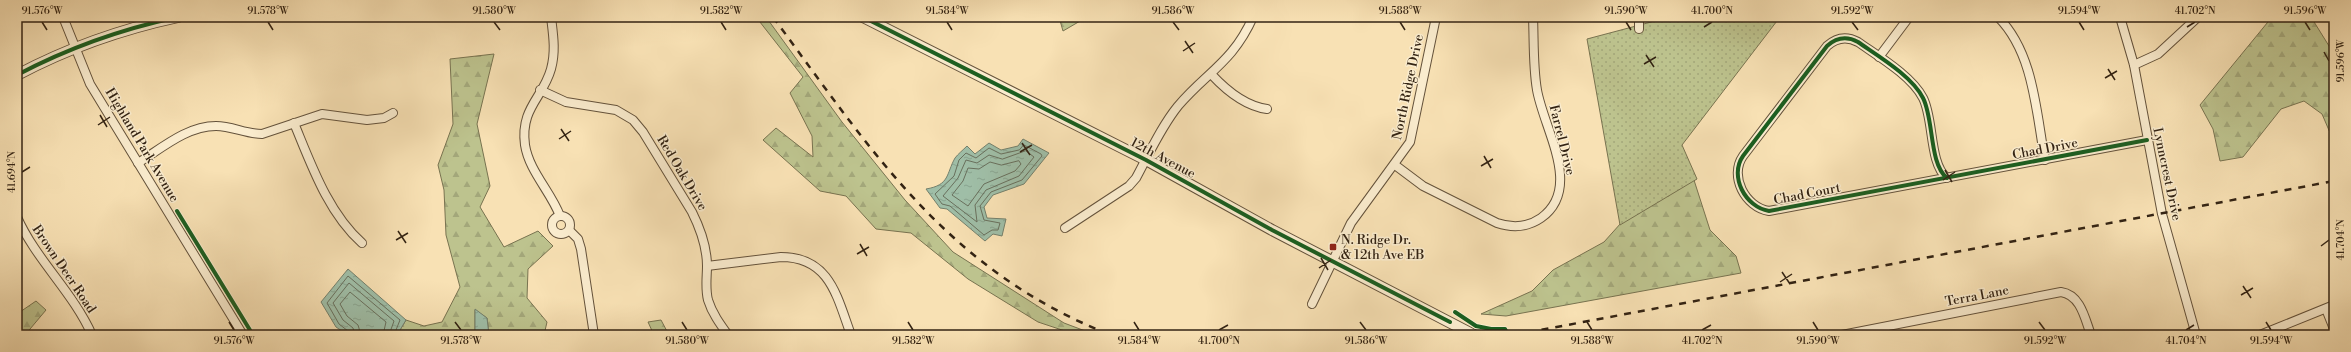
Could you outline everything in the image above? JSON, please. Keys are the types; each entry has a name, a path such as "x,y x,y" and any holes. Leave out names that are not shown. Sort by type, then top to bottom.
{"street":[{"name":"Highland Park Avenue","path":"63,17 90,84 243,335"},
{"path":"17,75 75,48 129,29 178,17"},
{"path":"551,17 554,57 548,78 529,110 526,121 525,146 532,166 560,216 569,220 569,230 578,240 581,249 594,335"},
{"name":"12th Avenue","path":"863,17 1146,160 1332,262 1474,335"},
{"path":"1065,228 1130,186 1179,106 1212,74 1238,45 1253,17"},
{"name":"North Ridge Drive","path":"1312,304 1351,223 1372,192 1407,148 1412,134 1436,17"},
{"name":"Farrel Drive","path":"1395,165 1423,186 1497,223 1510,226 1527,225 1546,214 1559,194 1561,175 1537,90 1533,17"},
{"path":"1638,17 1639,29"},
{"path":"1879,57 1909,17"},
{"path":"1998,17 2016,41 2026,66 2045,160"},
{"name":"Lynncrest Drive","path":"2120,17 2134,65 2162,214 2196,335"},
{"path":"2134,65 2158,54 2198,17"},
{"name":"Chad Court","path":"1848,38 1858,42 1912,83 1922,97 1927,108 1939,170 1947,178 1769,211 1755,206 1739,184 1736,171 1740,161 1827,46 1835,40 1848,38"},
{"path":"1212,74 1231,93 1261,108 1267,109"},
{"name":"Red Oak Drive","path":"540,90 566,102 616,110 639,126 692,212 703,242 707,266 705,278 708,300 712,311 728,335"},
{"path":"138,162 195,129 206,127 228,127 252,134 262,134 322,114 367,120 384,118 393,113"},
{"path":"294,123 325,192 349,232 362,243"},
{"name":"Chad Drive","path":"1947,178 2147,140"},
{"path":"560,216 553,221 553,230 557,234 563,234 569,230"},
{"name":"Brown Deer Road","path":"17,217 42,261 79,309 92,335"},
{"path":"707,266 781,257 792,257 812,264 821,270 833,287 851,335"},
{"name":"Terra Lane","path":"1842,335 2061,292 2068,293 2077,301 2091,335"},
{"path":"2260,335 2334,305"},
{"path":"2326,309 2334,329"}],"green space":[{"path":"756,17 766,17 842,122 905,200 953,252 1064,323 1096,335 1077,335 1038,322 968,279 911,233 876,229 846,196 820,191 763,140 776,128 813,157 812,136 790,93 803,77"},
{"path":"1059,17 1087,17 1063,31"},
{"path":"1670,17 1780,17 1682,145 1697,179 1620,225 1587,39"},
{"path":"2272,17 2311,17 2334,54 2334,142 2322,114 2304,101 2281,109 2243,157 2220,161 2213,129 2200,105"},
{"path":"494,54 477,124 490,186 480,207 504,247 538,231 553,246 528,269 527,298 547,322 544,335 489,335 487,318 475,310 475,335 397,335 406,320 424,326 442,322 460,287 446,235 444,190 438,165 453,124 450,59"},
{"path":"1675,145 1693,177 1710,230 1736,256 1741,273 1506,316 1481,314 1532,291 1553,270 1604,242 1621,223"},
{"path":"36,301 46,310 25,335 17,335 17,314"},
{"path":"661,320 669,335 654,335 648,322"}],"water":[{"path":"1023,139 1049,153 1024,184 993,195 984,207 987,218 1006,219 1002,236 993,234 985,241 947,209 940,208 926,189 939,185 943,182 955,158 967,146 975,154 989,143 1001,150 1018,146"},
{"path":"348,269 406,320 397,335 348,335 336,327 321,302"},
{"path":"475,309 487,318 489,335 475,335"}],"railway":[{"path":"773,17 880,160 918,202 958,242 1003,277 1053,308 1111,335"},
{"path":"1514,335 2334,181"}],"cycle path":[{"path":"17,75 56,56 96,40 136,27 178,17"},
{"path":"863,17 1146,160 1272,230 1450,322"},
{"path":"1947,178 1941,171 1937,163 1929,117 1923,98 1918,90 1903,74 1884,60 1858,42 1846,38 1838,39 1827,46 1743,156 1739,164 1738,172 1742,190 1747,197 1753,204 1769,211 2147,140"},
{"path":"177,211 253,335"},
{"path":"1455,312 1476,326 1491,329 1505,329 1508,335"}],"place":[{"name":"N. Ridge Dr. & 12th Ave EB","path":"1333,247"}]}
